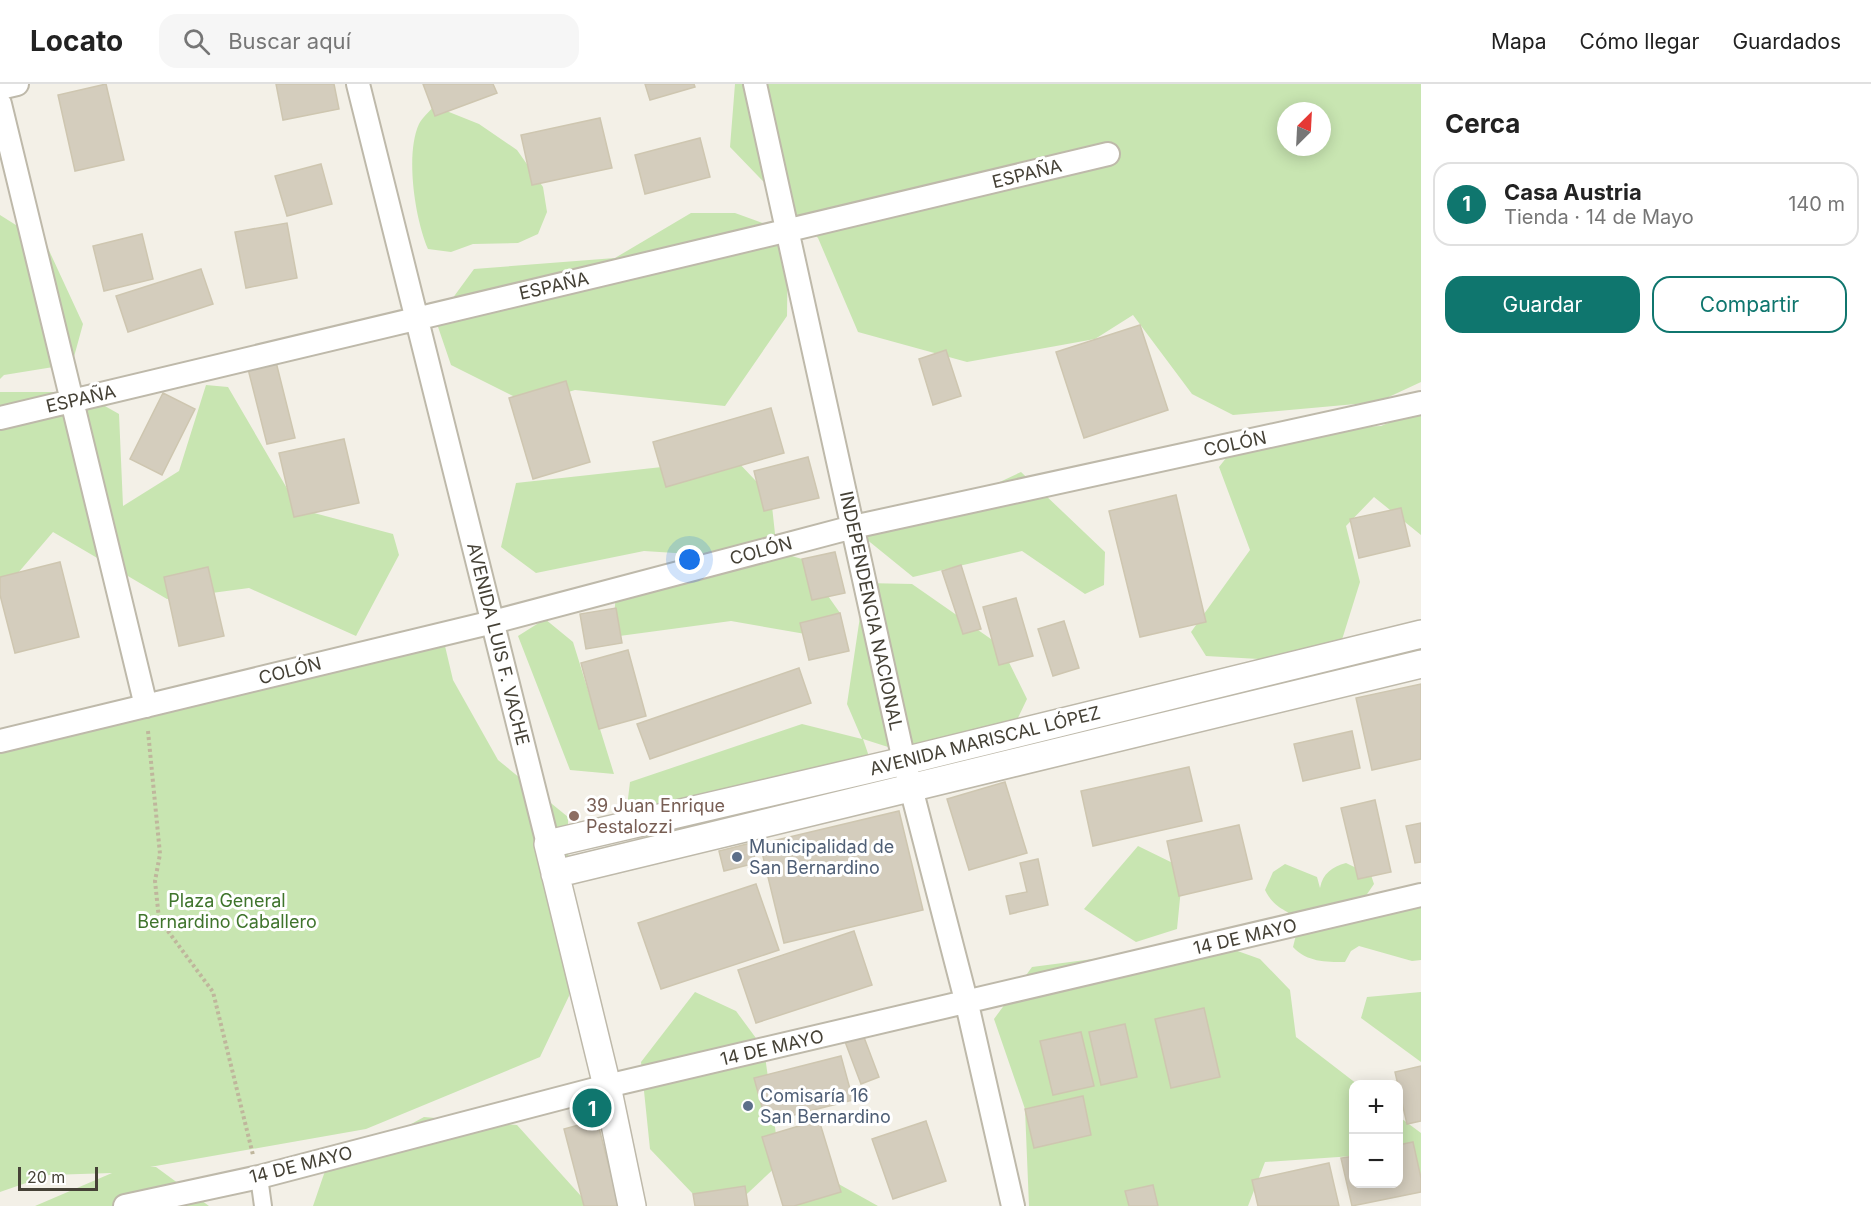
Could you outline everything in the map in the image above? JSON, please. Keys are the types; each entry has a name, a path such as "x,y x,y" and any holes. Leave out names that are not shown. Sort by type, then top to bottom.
{"street":[{"path":"0,88 17,84"},
{"name":"AVENIDA LUIS F. VACHE","path":"358,84 548,844 607,1086 632,1206"},
{"name":"INDEPENDENCIA NACIONAL","path":"755,84 904,761 967,1004 1013,1206"},
{"path":"0,104 146,706"},
{"name":"ESPAÑA","path":"0,418 1108,154"},
{"name":"COLÓN","path":"0,741 493,622 853,527 1421,403"},
{"name":"AVENIDA MARISCAL LÓPEZ","path":"548,844 904,761 1421,634"},
{"name":"AVENIDA MARISCAL LÓPEZ","path":"555,874 1421,664"},
{"name":"14 DE MAYO","path":"124,1206 259,1177 607,1086 967,1004 1421,895"},
{"path":"259,1177 264,1206"}],"path":[{"path":"146,706 160,854 155,881 159,920 213,992 259,1177"}],"green space":[{"path":"735,84 1421,84 1421,382 1378,402 1233,415 1192,394 1133,315 1095,339 967,362 858,332 818,238 730,147"},
{"path":"434,106 479,124 517,150 543,187 547,212 538,234 518,243 473,244 451,252 428,249 419,221 412,169 415,137 419,124"},
{"path":"691,213 735,213 788,232 787,316 725,406 575,390 529,404 451,365 436,321 474,269 615,258"},
{"path":"0,215 46,244 83,324 72,364 4,375 0,379"},
{"path":"206,385 228,387 299,509 393,534 399,555 356,636 249,588 167,599 53,532 0,594 0,392 80,392 119,414 123,506 179,471"},
{"path":"1421,409 1421,535 1374,497 1346,526 1360,582 1340,646 1377,639 1407,655 1279,687 1295,661 1206,656 1191,632 1250,550 1219,467 1246,433 1381,426"},
{"path":"735,459 771,497 776,543 768,549 802,559 840,613 817,636 731,621 612,637 617,584 722,556 644,551 536,573 501,547 516,483"},
{"path":"1021,472 1105,552 1104,585 1085,594 1022,551 913,577 860,534 879,508 948,506"},
{"path":"865,583 912,584 1001,646 1027,699 1003,749 957,769 863,739 877,780 822,818 711,810 649,839 626,815 630,782 802,724 862,739 847,704"},
{"path":"545,619 573,642 614,774 570,770 518,636"},
{"name":"Plaza General Bernardino Caballero","path":"445,646 453,680 498,760 568,817 569,996 540,1057 366,1129 150,1167 156,1167 209,1206 35,1206 112,1173 49,1175 0,1192 0,732 385,654 395,658"},
{"path":"1138,846 1183,868 1177,929 1136,942 1084,909"},
{"path":"1346,863 1371,875 1374,884 1363,900 1420,893 1421,882 1421,960 1412,961 1359,946 1351,951 1345,962 1323,961 1304,956 1293,947 1299,923 1278,906 1265,890 1273,872 1285,864 1317,877 1320,888 1323,878 1329,871"},
{"path":"1215,943 1260,959 1290,990 1296,1037 1352,1080 1349,1080 1349,1156 1265,1162 1248,1206 1029,1206 1025,1109 994,1019 1032,967"},
{"path":"695,992 736,1011 764,1049 780,1163 734,1206 693,1194 650,1149 641,1062"},
{"path":"1421,992 1421,1062 1361,1018 1367,997"},
{"path":"424,1117 517,1125 590,1206 313,1206 325,1171"},
{"path":"1403,1120 1421,1133 1421,1188 1403,1171"},
{"path":"835,1182 878,1206 794,1206"}],"building":[{"path":"106,84 124,160 75,171 58,95"},
{"path":"276,84 334,84 339,109 283,120"},
{"path":"423,84 493,84 497,93 435,116"},
{"path":"645,84 694,84 695,87 650,100"},
{"path":"600,118 612,168 532,185 521,135"},
{"path":"700,138 710,177 645,194 635,155"},
{"path":"321,164 332,204 287,216 275,176"},
{"path":"287,223 297,278 246,288 235,232"},
{"path":"142,234 153,279 104,291 93,246"},
{"path":"201,269 213,304 128,332 116,296"},
{"path":"1140,325 1168,410 1084,438 1056,352"},
{"path":"946,350 961,396 933,405 919,359"},
{"path":"274,354 295,438 267,444 246,361"},
{"path":"566,381 590,462 533,479 509,398"},
{"path":"163,393 195,409 162,475 130,459"},
{"path":"771,408 784,453 666,487 653,442"},
{"path":"344,439 359,503 294,517 279,453"},
{"path":"808,457 819,498 764,511 754,471"},
{"path":"1176,495 1206,622 1140,637 1109,511"},
{"path":"1401,508 1410,546 1359,558 1350,519"},
{"path":"835,552 845,593 812,600 802,559"},
{"path":"60,562 79,637 15,653 0,595 0,577"},
{"path":"961,565 981,629 963,634 942,571"},
{"path":"208,567 224,636 179,646 164,577"},
{"path":"1016,598 1033,656 999,665 983,607"},
{"path":"616,608 622,643 586,649 580,614"},
{"path":"840,613 849,651 809,660 800,623"},
{"path":"1064,621 1079,668 1053,676 1038,629"},
{"path":"628,650 646,716 599,729 581,663"},
{"path":"799,668 811,703 650,759 637,724"},
{"path":"1421,684 1421,759 1372,770 1356,698"},
{"path":"1352,731 1360,768 1303,781 1294,744"},
{"path":"1189,767 1202,821 1093,846 1081,791"},
{"path":"1005,782 1027,853 969,870 947,799"},
{"path":"1375,800 1391,872 1358,879 1341,808"},
{"path":"899,811 923,910 784,943 760,844"},
{"path":"1421,823 1421,862 1415,863 1406,826"},
{"path":"1239,825 1252,879 1179,896 1167,841"},
{"name":"Municipalidad de San Bernardino","path":"751,843 756,863 724,871 719,851"},
{"path":"1038,859 1048,905 1010,914 1006,896 1027,892 1020,863"},
{"path":"756,884 779,950 661,989 638,923"},
{"path":"854,931 872,985 756,1023 738,970"},
{"path":"1204,1008 1220,1077 1171,1088 1155,1019"},
{"path":"1125,1024 1137,1077 1101,1085 1089,1032"},
{"path":"862,1032 879,1077 861,1084 844,1039"},
{"path":"1081,1032 1094,1086 1053,1095 1040,1041"},
{"path":"841,1056 853,1100 766,1122 754,1078"},
{"path":"1421,1066 1421,1121 1407,1124 1403,1107 1403,1080 1397,1080 1395,1072"},
{"path":"1083,1096 1091,1135 1034,1148 1025,1109"},
{"path":"597,1120 619,1206 584,1206 564,1129"},
{"path":"819,1120 841,1192 794,1206 783,1206 762,1137"},
{"path":"926,1121 946,1181 893,1199 872,1139"},
{"path":"1413,1142 1421,1178 1421,1192 1352,1206 1341,1158 1349,1157 1349,1188 1403,1188 1403,1144"},
{"path":"1329,1163 1339,1206 1258,1206 1252,1180"},
{"path":"1153,1185 1158,1206 1129,1206 1125,1191"},
{"path":"745,1186 748,1206 695,1206 693,1194"}],"place":[{"name":"39 Juan Enrique Pestalozzi","path":"574,816"},
{"name":"Municipalidad de San Bernardino","path":"737,857"},
{"name":"Comisaría 16 San Bernardino","path":"748,1106"},
{"name":"Casa Austria","path":"592,1108"}]}
